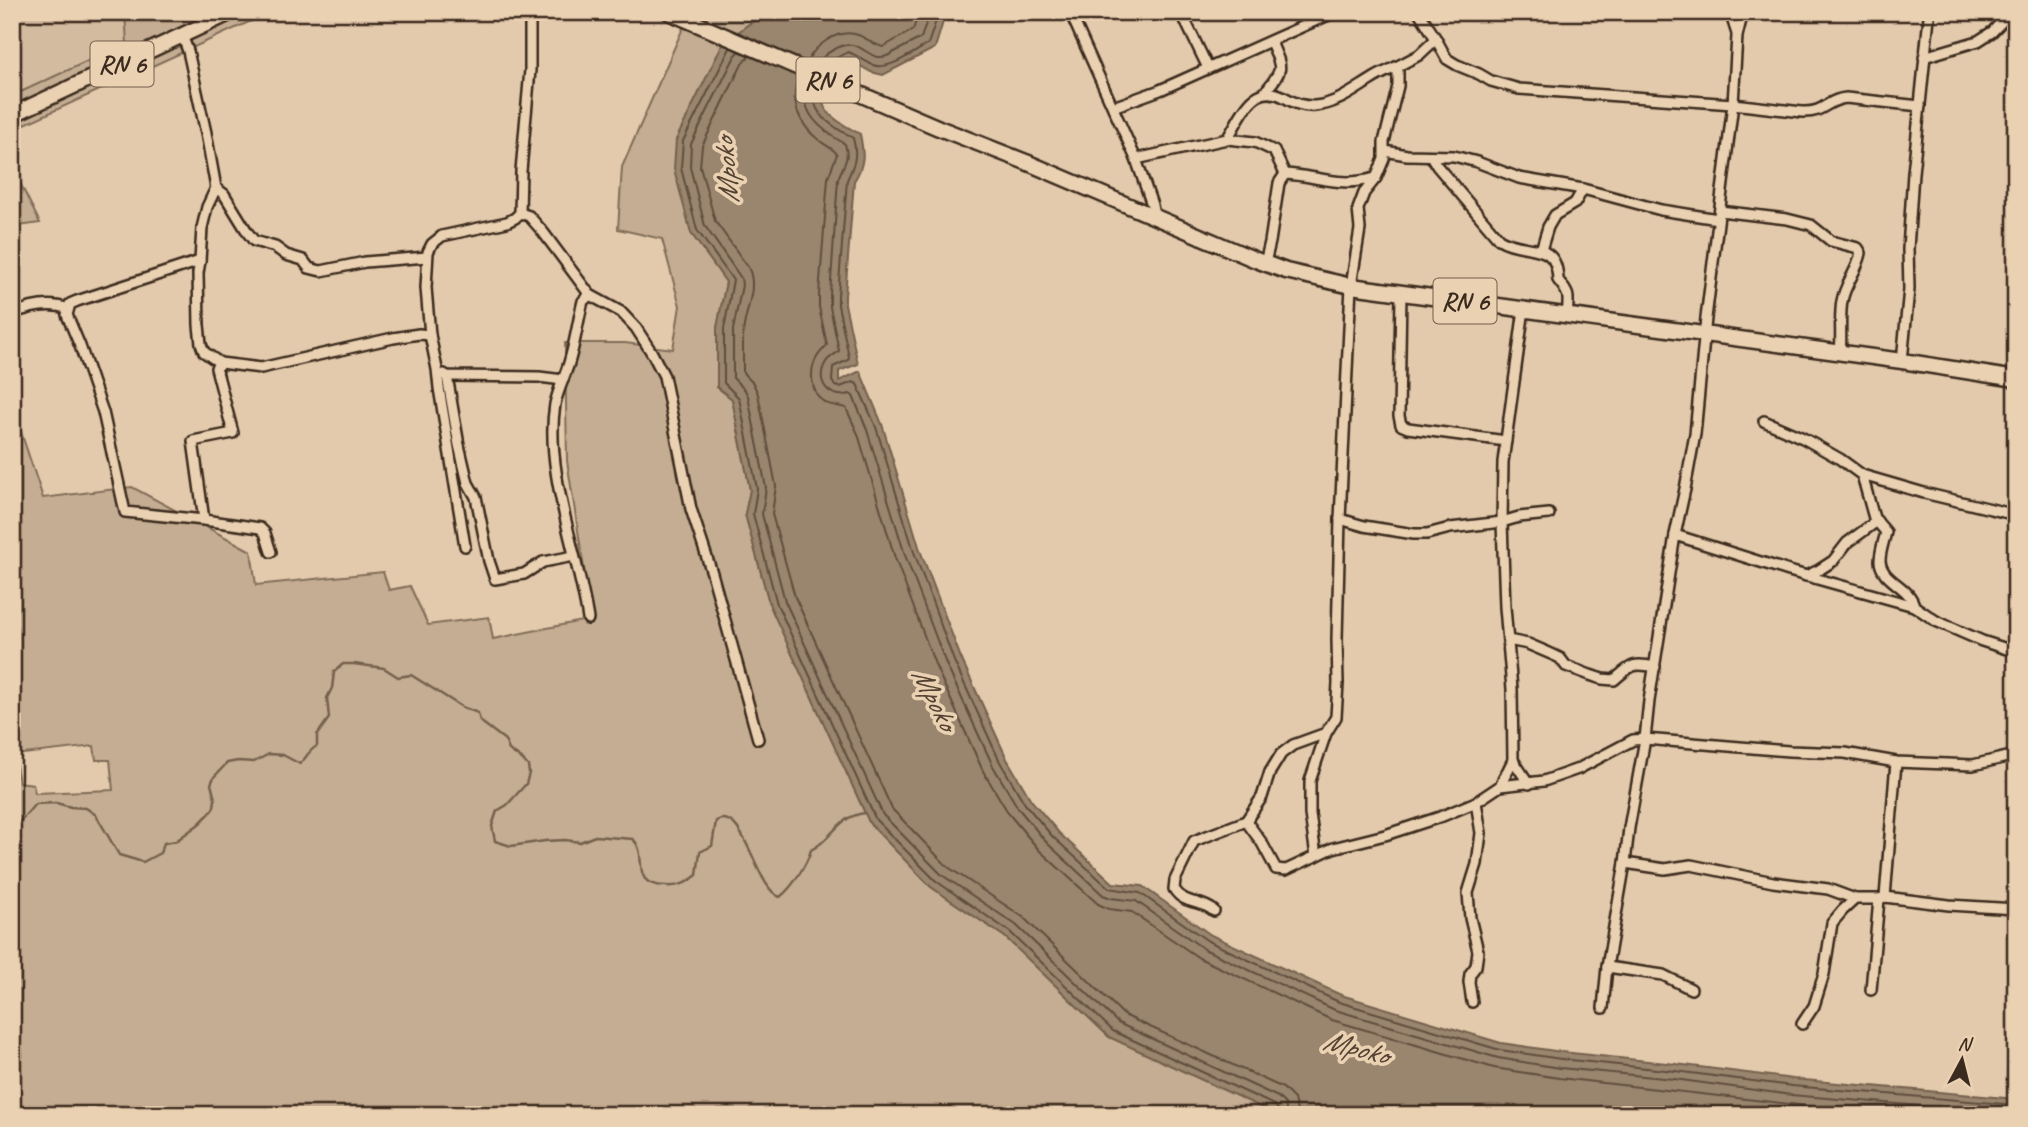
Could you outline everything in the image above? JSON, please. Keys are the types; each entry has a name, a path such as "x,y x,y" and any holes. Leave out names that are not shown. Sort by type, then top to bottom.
{"main road":[{"name":"RN 6","path":"12,115 232,12"},
{"name":"RN 6","path":"670,12 939,128 1295,273 1351,286 2016,379"}],"street":[{"path":"465,546 430,335 426,288 427,257 432,244 442,236 507,222 520,213 532,12"},
{"path":"1070,12 1136,159 1154,216"},
{"path":"1181,12 1208,68"},
{"path":"1113,107 1160,90 1335,12"},
{"path":"1419,12 1447,59 1491,81 1518,89 1733,104 1814,113 1835,99 1846,98 1920,106"},
{"path":"1730,12 1737,36"},
{"path":"1603,1008 1607,967 1626,863 1629,828 1675,535 1695,434 1706,318 1733,104 1737,36 1743,12"},
{"path":"1902,361 1909,289 1911,198 1928,12"},
{"path":"1924,57 1978,41 1992,32 2011,12"},
{"path":"182,35 188,51 216,188 207,207 202,228 198,273 201,344 204,352 220,363 261,368 393,338 430,335"},
{"path":"1265,92 1275,93 1300,106 1312,106 1345,97 1375,77 1419,55 1436,39"},
{"path":"1227,139 1245,109 1265,92 1280,73 1281,64 1271,42"},
{"path":"1316,856 1310,814 1310,781 1326,733 1336,717 1340,519 1351,286 1360,229 1358,209 1384,159 1384,142 1396,102 1398,66"},
{"path":"1136,159 1227,139 1255,142 1274,151 1285,174"},
{"path":"1385,151 1407,155 1454,156 1519,178 1583,189 1661,210 1787,219 1811,226 1831,241 1858,248 1861,253 1846,285 1842,302 1840,353"},
{"path":"1431,156 1499,239 1507,244 1541,250 1555,260 1559,280 1567,289 1567,315"},
{"path":"1285,174 1346,183 1376,178"},
{"path":"1265,263 1279,183 1285,174"},
{"path":"216,188 224,194 254,241 303,260 309,268 321,271 365,262 427,257"},
{"path":"1541,250 1555,215 1575,203 1583,189"},
{"path":"520,213 528,216 543,232 590,295 621,312 636,328 664,376 691,509 712,573 758,739"},
{"path":"200,261 94,297 77,300 71,304 67,315 103,412 125,512 260,528 265,533 271,552"},
{"path":"1401,293 1401,425 1506,441"},
{"path":"588,619 556,462 556,402 570,361 583,301 590,295"},
{"path":"12,314 49,304 68,309"},
{"path":"1246,821 1276,869 1286,870 1333,848 1440,817 1476,802 1500,786 1513,760 1512,689 1501,493 1524,309"},
{"path":"204,520 193,441 233,433 216,368 220,363"},
{"path":"437,369 447,376 539,377 563,380"},
{"path":"447,376 459,445 468,483 476,497 495,579 524,574 543,562 574,556"},
{"path":"1764,421 1803,438 1862,475 2016,515"},
{"path":"1862,475 1874,518 1886,531 1880,563 1884,571 1912,596 1914,606"},
{"path":"1340,519 1414,534 1549,514"},
{"path":"1806,576 1833,561 1847,543 1877,521"},
{"path":"1675,535 1914,606 1936,621 2016,652"},
{"path":"1508,640 1528,644 1560,658 1566,666 1602,680 1614,680 1629,666 1636,664 1655,667"},
{"path":"1214,911 1208,906 1180,897 1174,889 1175,880 1194,841 1246,821 1262,797 1270,772 1281,754 1293,746 1326,733"},
{"path":"1500,786 1544,782 1578,769 1633,740 1645,739 1845,753 1896,762 1973,765 2007,757 2016,758"},
{"path":"1513,760 1530,784"},
{"path":"1871,990 1896,762"},
{"path":"1472,1002 1469,982 1470,974 1476,966 1478,951 1470,918 1468,893 1477,864 1481,833 1476,802"},
{"path":"1626,863 1665,869 1691,865 1705,867 1773,882 1828,889 1855,899 1882,898 2016,909"},
{"path":"1802,1024 1814,1006 1824,974 1832,923 1855,899"},
{"path":"1607,967 1663,975 1691,989"},
{"path":"2013,1079 2016,1037"}],"shaded area":[{"path":"12,12 125,12 128,42 12,96"},
{"path":"125,12 271,12 12,130 12,96 127,43"},
{"path":"690,12 769,12 746,26 691,111 676,140 691,233 726,282 717,328 717,387 732,399 750,490 745,514 770,606 870,824 931,887 1005,937 1109,1037 1278,1115 12,1115 12,405 43,498 132,487 251,551 256,585 383,572 389,590 410,586 428,625 489,617 493,639 592,619 567,461 565,343 625,343 673,349 680,306 662,239 618,229 622,167","holes":["94,746 96,760 110,760 113,790 35,793 33,784 19,782 14,755"]},
{"path":"12,167 40,223 12,227"}],"water":[{"name":"Mpoko","path":"769,12 946,12 935,48 883,75 871,72 848,59 833,71 823,92 822,101 830,114 860,134 863,153 862,164 854,181 845,296 858,364 839,371 839,381 860,371 882,424 920,550 961,658 1007,759 1031,800 1059,833 1113,883 1142,886 1211,935 1341,995 1501,1043 1793,1079 2016,1099 2016,1115 1278,1115 1109,1037 1005,937 931,887 870,824 770,606 745,514 750,490 732,399 717,387 717,328 726,282 691,233 674,169 676,140 722,45"}],"waterway":[{"path":"12,831 35,804 56,803 86,808 96,815 119,855 143,862 160,853 164,843 176,841 209,814 215,799 211,784 227,763 254,762 269,754 283,755 300,764 317,746 317,735 329,718 327,698 332,688 334,672 343,664 384,668 398,677 411,675 462,707 478,713 480,721 505,740 509,750 528,766 529,773 526,784 507,805 497,811 492,826 495,841 511,846 545,841 580,842 595,836 633,839 638,846 641,868 647,881 675,886 697,875 700,852 712,846 716,821 726,819 735,825 764,879 780,897 799,875 811,850 841,823 865,813"},
{"path":"12,1026 20,1042 22,1056 12,1070"}]}
